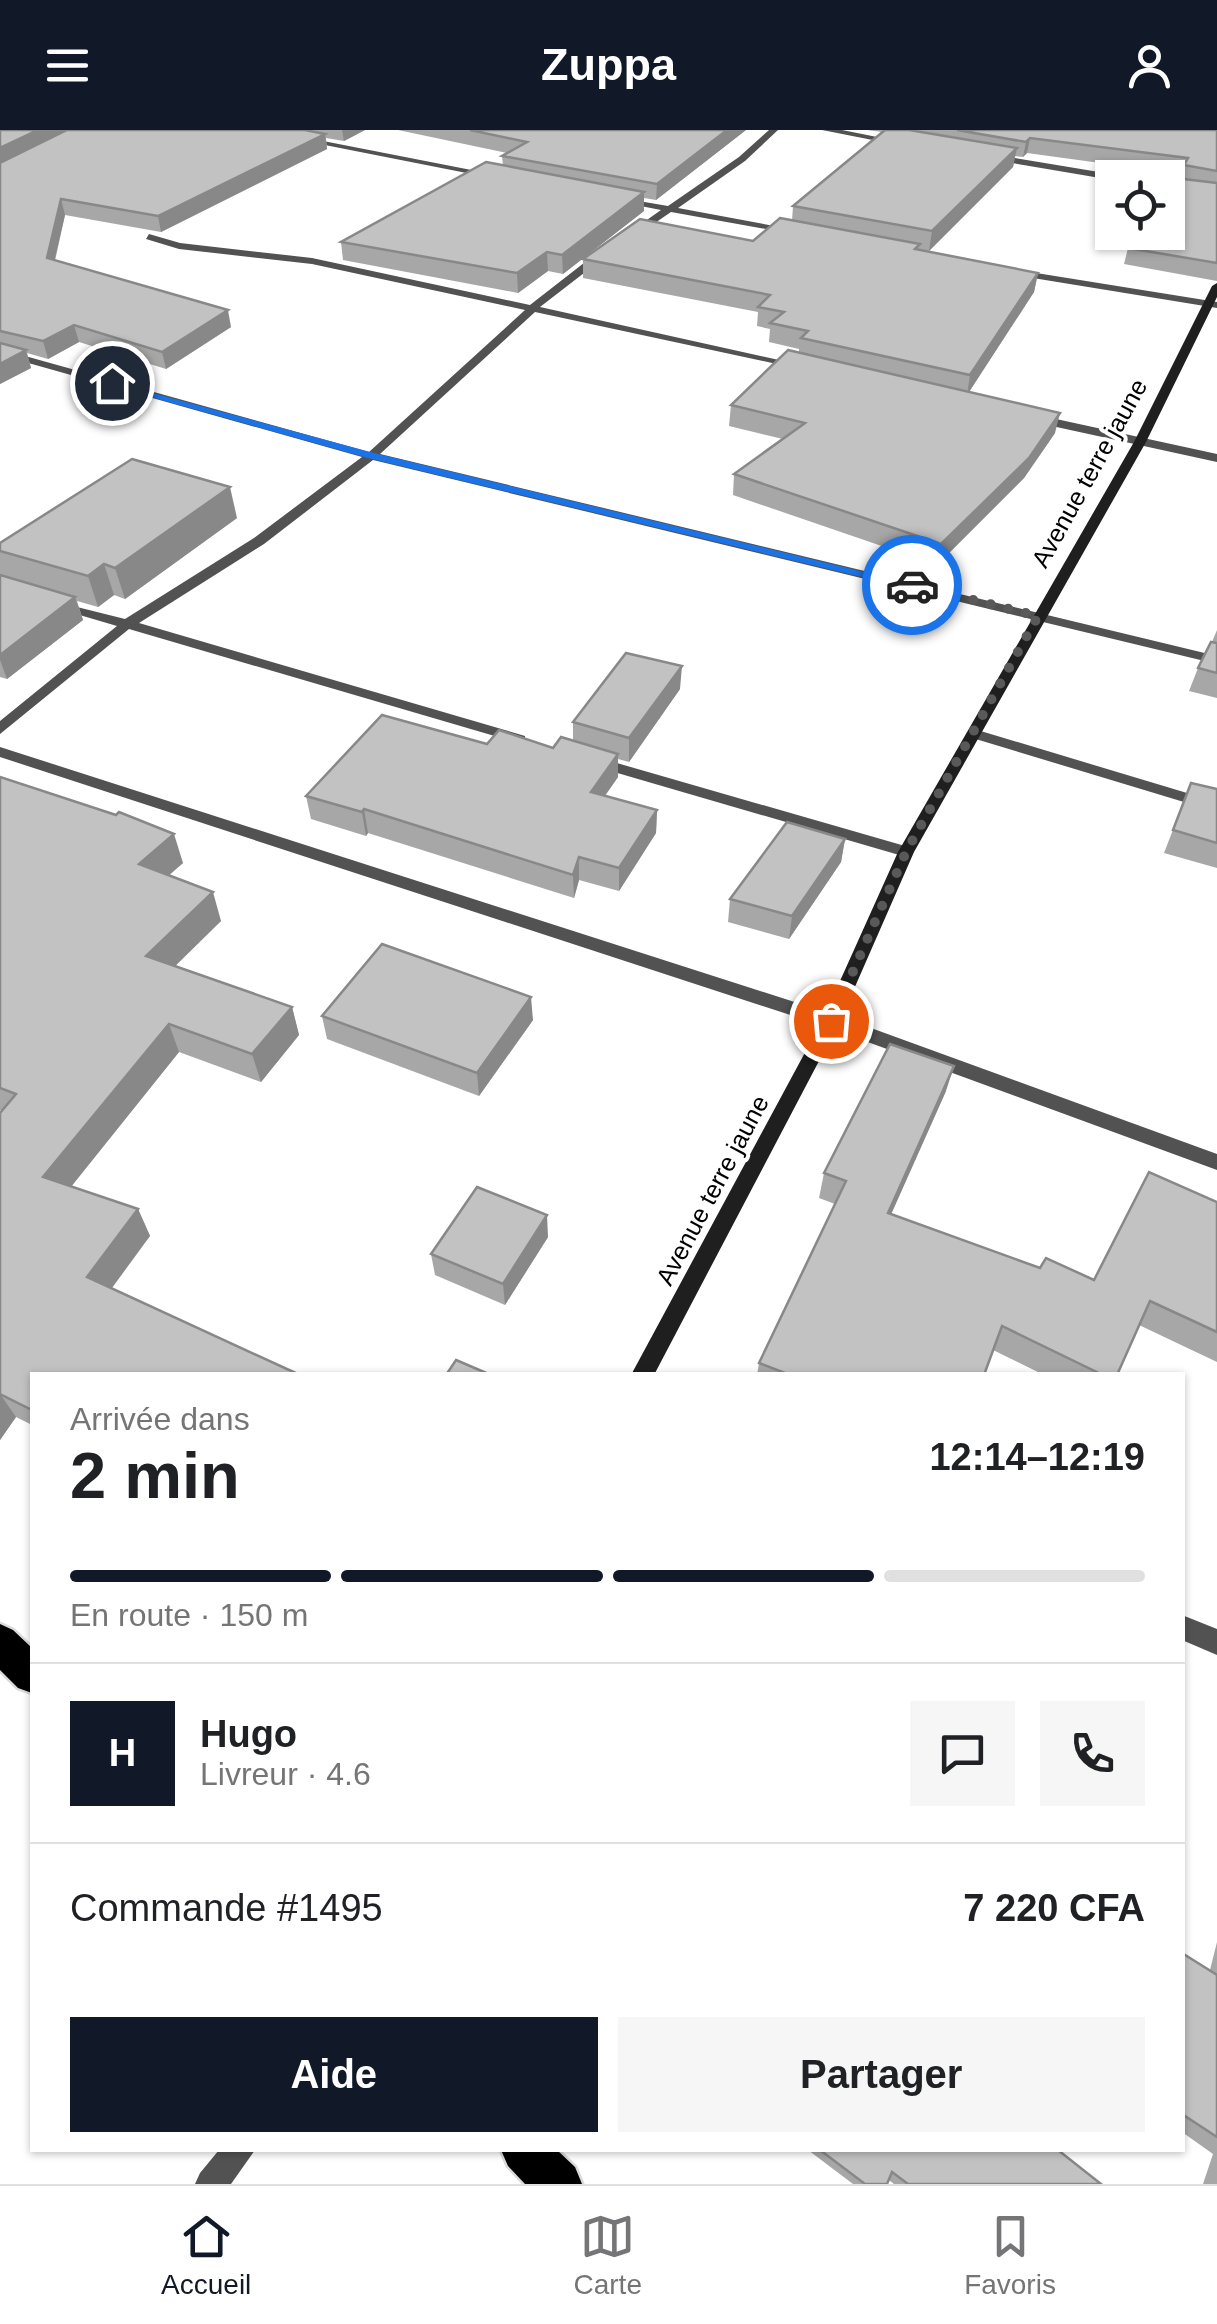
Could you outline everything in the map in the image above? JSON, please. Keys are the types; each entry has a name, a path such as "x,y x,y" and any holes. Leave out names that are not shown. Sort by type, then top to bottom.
{"highway":[{"path":"0,1643 30,1672"},
{"path":"526,2152 558,2184"}],"street":[{"path":"254,130 501,177"},
{"path":"0,728 126,625 259,541 372,456 535,306 600,255 742,159 774,130"},
{"path":"826,130 903,143"},
{"path":"981,155 1095,174"},
{"path":"1185,189 1217,194"},
{"path":"596,195 807,235"},
{"path":"149,237 179,246 312,261 808,367"},
{"path":"998,270 1212,305"},
{"name":"Avenue terre jaune","path":"644,1372 831,1021 906,852 1140,442 1212,305 1217,286"},
{"path":"0,352 372,456 1217,660"},
{"path":"1022,416 1217,458"},
{"path":"36,598 544,747"},
{"path":"974,734 1217,807"},
{"path":"0,752 831,1021 1217,1162"},
{"path":"582,758 906,852"},
{"path":"1185,1629 1217,1642"},
{"path":"210,2184 237,2152"}],"building":[{"path":"0,130 38,130 0,148"},
{"path":"67,130 305,130 325,134 158,216 61,199 47,258 228,310 162,352 74,325 43,341 0,331 0,163"},
{"path":"470,130 727,130 657,184 502,156 527,142"},
{"path":"885,130 909,130 1017,148 932,231 793,206"},
{"path":"957,130 1217,130 1217,171 1185,165 1188,158 1030,138 1026,142"},
{"path":"486,162 644,192 562,255 547,252 517,273 341,242"},
{"path":"1185,179 1217,183 1217,263 1140,250 1185,250"},
{"path":"780,218 920,244 915,249 1038,273 970,375 801,338 808,331 770,323 784,312 758,307 770,295 583,259 640,219 753,241"},
{"path":"0,343 26,350 0,364"},
{"path":"788,350 1060,413 1029,458 941,544 734,474 805,423 731,405"},
{"path":"132,459 230,487 115,568 104,564 88,576 0,551 0,543"},
{"path":"0,575 75,597 0,655"},
{"path":"1211,642 1217,643 1217,673 1198,668"},
{"path":"626,653 682,666 629,738 573,722"},
{"path":"382,715 487,744 499,730 553,748 561,737 618,754 591,792 657,810 619,868 579,857 573,875 364,809 362,812 306,796"},
{"path":"0,777 116,815 119,812 174,834 139,864 213,892 146,956 292,1007 252,1054 169,1024 43,1177 138,1209 87,1277 293,1372 30,1372 30,1409 0,1394 0,1113 16,1094 0,1088"},
{"path":"1191,783 1217,789 1217,843 1173,830"},
{"path":"787,822 845,839 792,916 730,899"},
{"path":"382,944 531,997 477,1073 322,1016"},
{"path":"890,1044 954,1066 888,1213 1040,1268 1046,1258 1094,1280 1149,1172 1217,1202 1217,1332 1150,1301 1118,1372 1097,1372 1002,1326 985,1372 782,1372 759,1363 846,1181 824,1173"},
{"path":"477,1187 547,1215 503,1284 431,1254"},
{"path":"456,1360 484,1372 448,1372"},
{"path":"1185,1955 1217,1975 1217,2137 1185,2116"},
{"path":"823,2152 1061,2152 1101,2184 908,2184 892,2172 887,2184 865,2184"}],"way so far":[{"path":"831,1021 906,852 1038,616 912,585"}],"route":[{"path":"112,383 372,456 912,585"}]}
